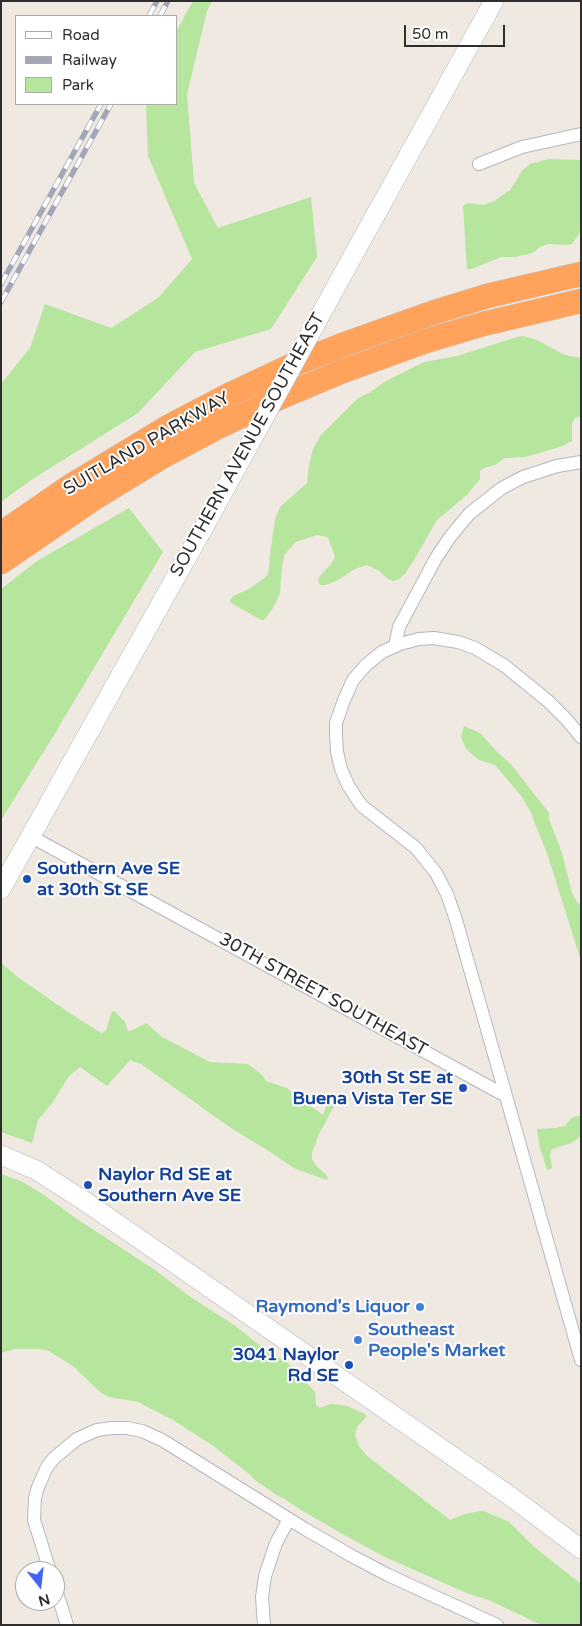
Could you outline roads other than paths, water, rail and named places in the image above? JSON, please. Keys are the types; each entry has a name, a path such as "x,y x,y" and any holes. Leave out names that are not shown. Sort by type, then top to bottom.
{"highway":[{"name":"SUITLAND PARKWAY","path":"1,534 69,488 152,436 223,399 297,364 345,344 432,313 488,296 581,274"},
{"name":"SUITLAND PARKWAY","path":"1,562 65,517 153,463 216,428 281,397 343,371 426,341 505,319 581,301"}],"main road":[{"name":"SOUTHERN AVENUE SOUTHEAST","path":"1,889 494,1"},
{"path":"1,1155 36,1170 94,1207 510,1496 581,1549"}],"street":[{"path":"480,164 522,147 581,134"},
{"path":"395,646 399,627 436,558 469,514 502,488 523,477 557,466 581,462"},
{"path":"580,1354 456,920 441,881 416,848 362,806 348,785 338,760 336,723 347,693 354,680 366,665 382,652 395,646 414,640 434,638 458,642 476,648 494,658 524,680 558,710 581,737"},
{"name":"30TH STREET SOUTHEAST","path":"30,836 506,1096"},
{"path":"47,1561 34,1520 35,1498 47,1467 54,1458 77,1439 97,1430 112,1428 142,1430 156,1436 289,1519 381,1572 497,1625"},
{"path":"264,1625 262,1597 265,1576 276,1543 289,1519"},
{"path":"63,1611 67,1625"}],"railway":[{"path":"150,15 157,1"},
{"path":"161,15 168,1"},
{"path":"1,284 100,105"},
{"path":"1,302 110,105"}],"place":[{"name":"Southern Ave SE at 30th St SE","path":"27,879"},
{"name":"30th St SE at Buena Vista Ter SE","path":"463,1088"},
{"name":"Naylor Rd SE at Southern Ave SE","path":"88,1185"},
{"name":"Raymond's Liquor","path":"420,1307"},
{"name":"Southeast People's Market","path":"358,1340"},
{"name":"3041 Naylor Rd SE","path":"349,1365"}]}
